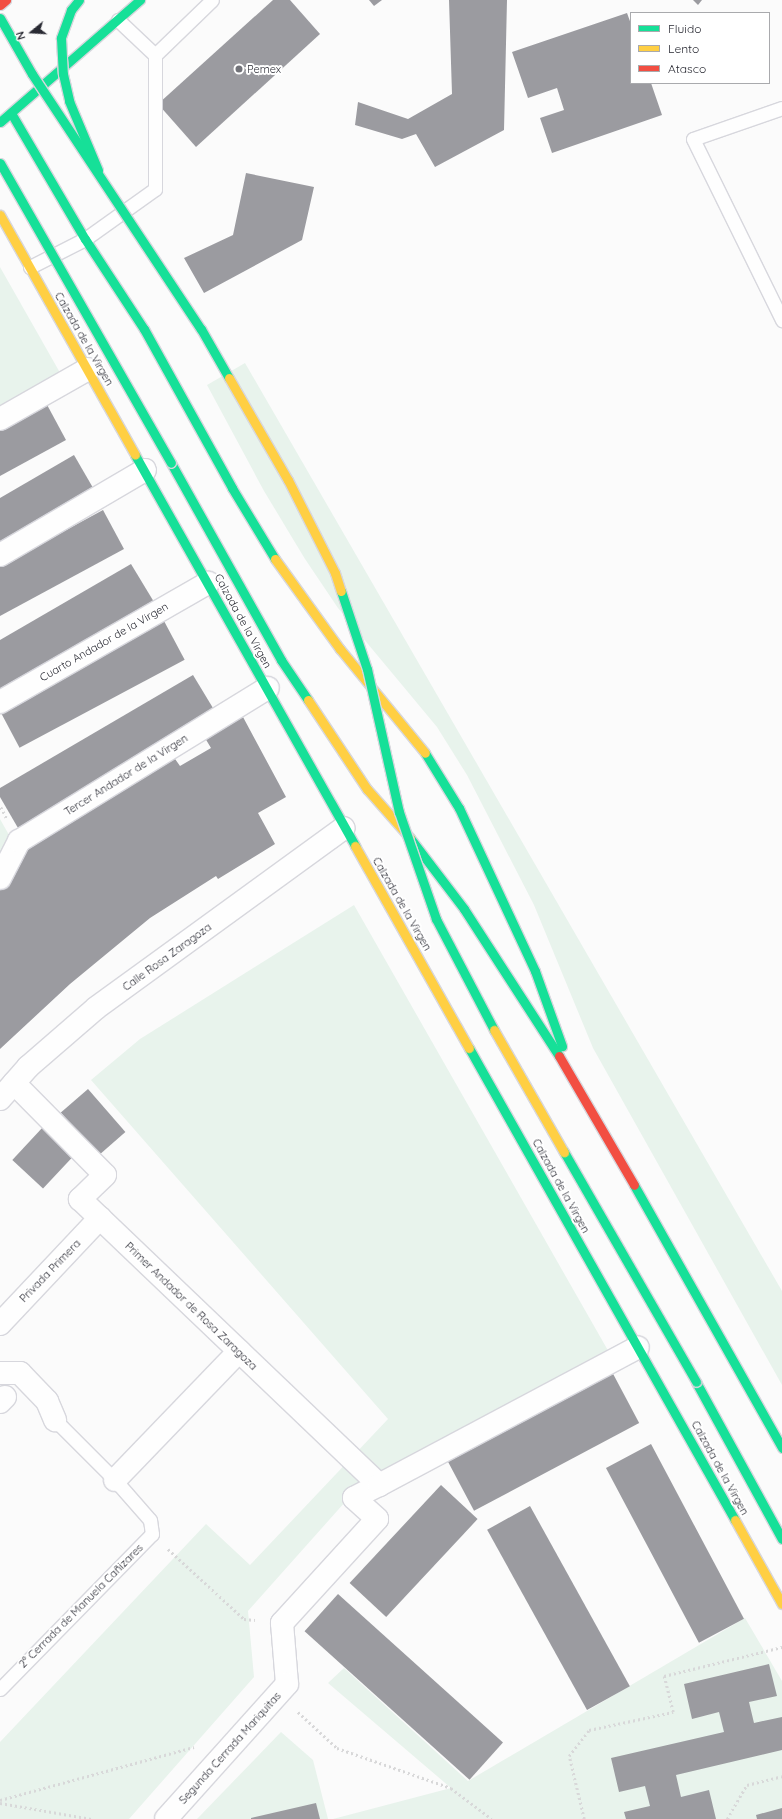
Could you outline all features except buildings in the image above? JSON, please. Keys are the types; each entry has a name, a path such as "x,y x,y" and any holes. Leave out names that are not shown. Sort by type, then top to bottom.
{"main road":[{"path":"0,5 6,0"},
{"path":"79,0 71,10 61,38 63,74 69,101 98,170"},
{"path":"0,122 140,0"},
{"name":"Calzada de la Virgen","path":"0,18 32,74 98,170 201,329 288,480 335,573 367,669 399,812 436,920 485,1014 696,1382 782,1539"},
{"path":"11,113 84,239 144,329 232,488 279,565 335,642 424,751 459,808 535,972 573,1077"},
{"name":"Calzada de la Virgen","path":"0,163 171,463 281,660 367,789 430,862 464,909 573,1077 782,1448"},
{"name":"Calzada de la Virgen","path":"0,216 268,688 344,828 782,1604"}],"street":[{"path":"0,419 88,369"},
{"path":"0,555 145,470"},
{"name":"Cuarto Andador de la Virgen","path":"0,702 208,583"},
{"name":"Tercer Andador de la Virgen","path":"1,878 19,841 268,688"},
{"name":"Calle Rosa Zaragoza","path":"7,1091 28,1067 96,1008 344,828"},
{"name":"Primer Andador de Rosa Zaragoza","path":"7,1091 105,1174 80,1199 379,1485"},
{"name":"Privada Primera","path":"0,1324 100,1218"},
{"path":"282,1623 377,1519 354,1498 638,1347"},
{"path":"115,1480 239,1351"},
{"path":"0,1373 20,1373 47,1401 55,1420"},
{"name":"Segunda Cerrada Mariquitas","path":"166,1819 287,1684 282,1623"}],"lane":[{"path":"30,267 84,239 155,189 156,55 212,0"},
{"path":"118,20 156,55"},
{"path":"782,108 694,139 782,320"},
{"path":"55,1420 115,1480 150,1520 152,1534"},
{"name":"2° Cerrada de Manuela Cañizares","path":"0,1689 152,1534"}],"path":[{"path":"152,1534 244,1619 282,1623"},
{"path":"584,1819 569,1756 589,1730 673,1712 664,1676 782,1647"},
{"path":"278,1694 337,1748 451,1788 492,1819"},
{"path":"0,1802 198,1746"},
{"path":"727,1819 747,1785 782,1776"},
{"path":"0,1802 92,1819"}],"shaded area":[{"path":"0,267 63,378 0,413"},
{"path":"245,363 782,1291 782,1385 593,1048 534,905 467,775 437,727 338,608 305,559 264,491 207,385"},
{"path":"0,819 13,842 0,864"},
{"path":"354,905 610,1354 354,1492 248,1611 254,1677 129,1819 0,1819 0,1742 206,1524 250,1565 388,1419 91,1080 140,1039"},
{"path":"745,1618 782,1681 782,1819 333,1819 451,1788 328,1683 344,1668 468,1781"},
{"path":"281,1732 313,1760 328,1819 197,1819"}],"traffic: fast":[{"path":"79,0 71,10 61,38 63,74 69,101 98,170"},
{"path":"0,122 140,0"},
{"path":"0,18 32,74 201,329 229,378"},
{"path":"11,113 85,239 144,329 232,488 275,559"},
{"path":"0,163 171,463"},
{"path":"135,455 355,846"},
{"path":"171,463 281,660 308,700"},
{"path":"341,591 367,669 399,812 436,919 494,1030"},
{"path":"425,753 459,808 535,971 562,1046"},
{"path":"410,838 464,909 559,1056"},
{"path":"469,1048 735,1520"},
{"path":"564,1152 696,1382"},
{"path":"634,1185 782,1448"},
{"path":"696,1382 782,1539"}],"traffic: slow":[{"path":"0,215 135,455"},
{"path":"229,378 288,480 335,573 341,591"},
{"path":"275,559 340,649 425,753"},
{"path":"308,700 367,789 410,838"},
{"path":"355,846 469,1048"},
{"path":"494,1030 564,1152"},
{"path":"735,1520 782,1604"}],"traffic: jam":[{"path":"0,5 6,0"},
{"path":"559,1056 634,1185"}],"place":[{"name":"Pemex","path":"239,69"}]}
